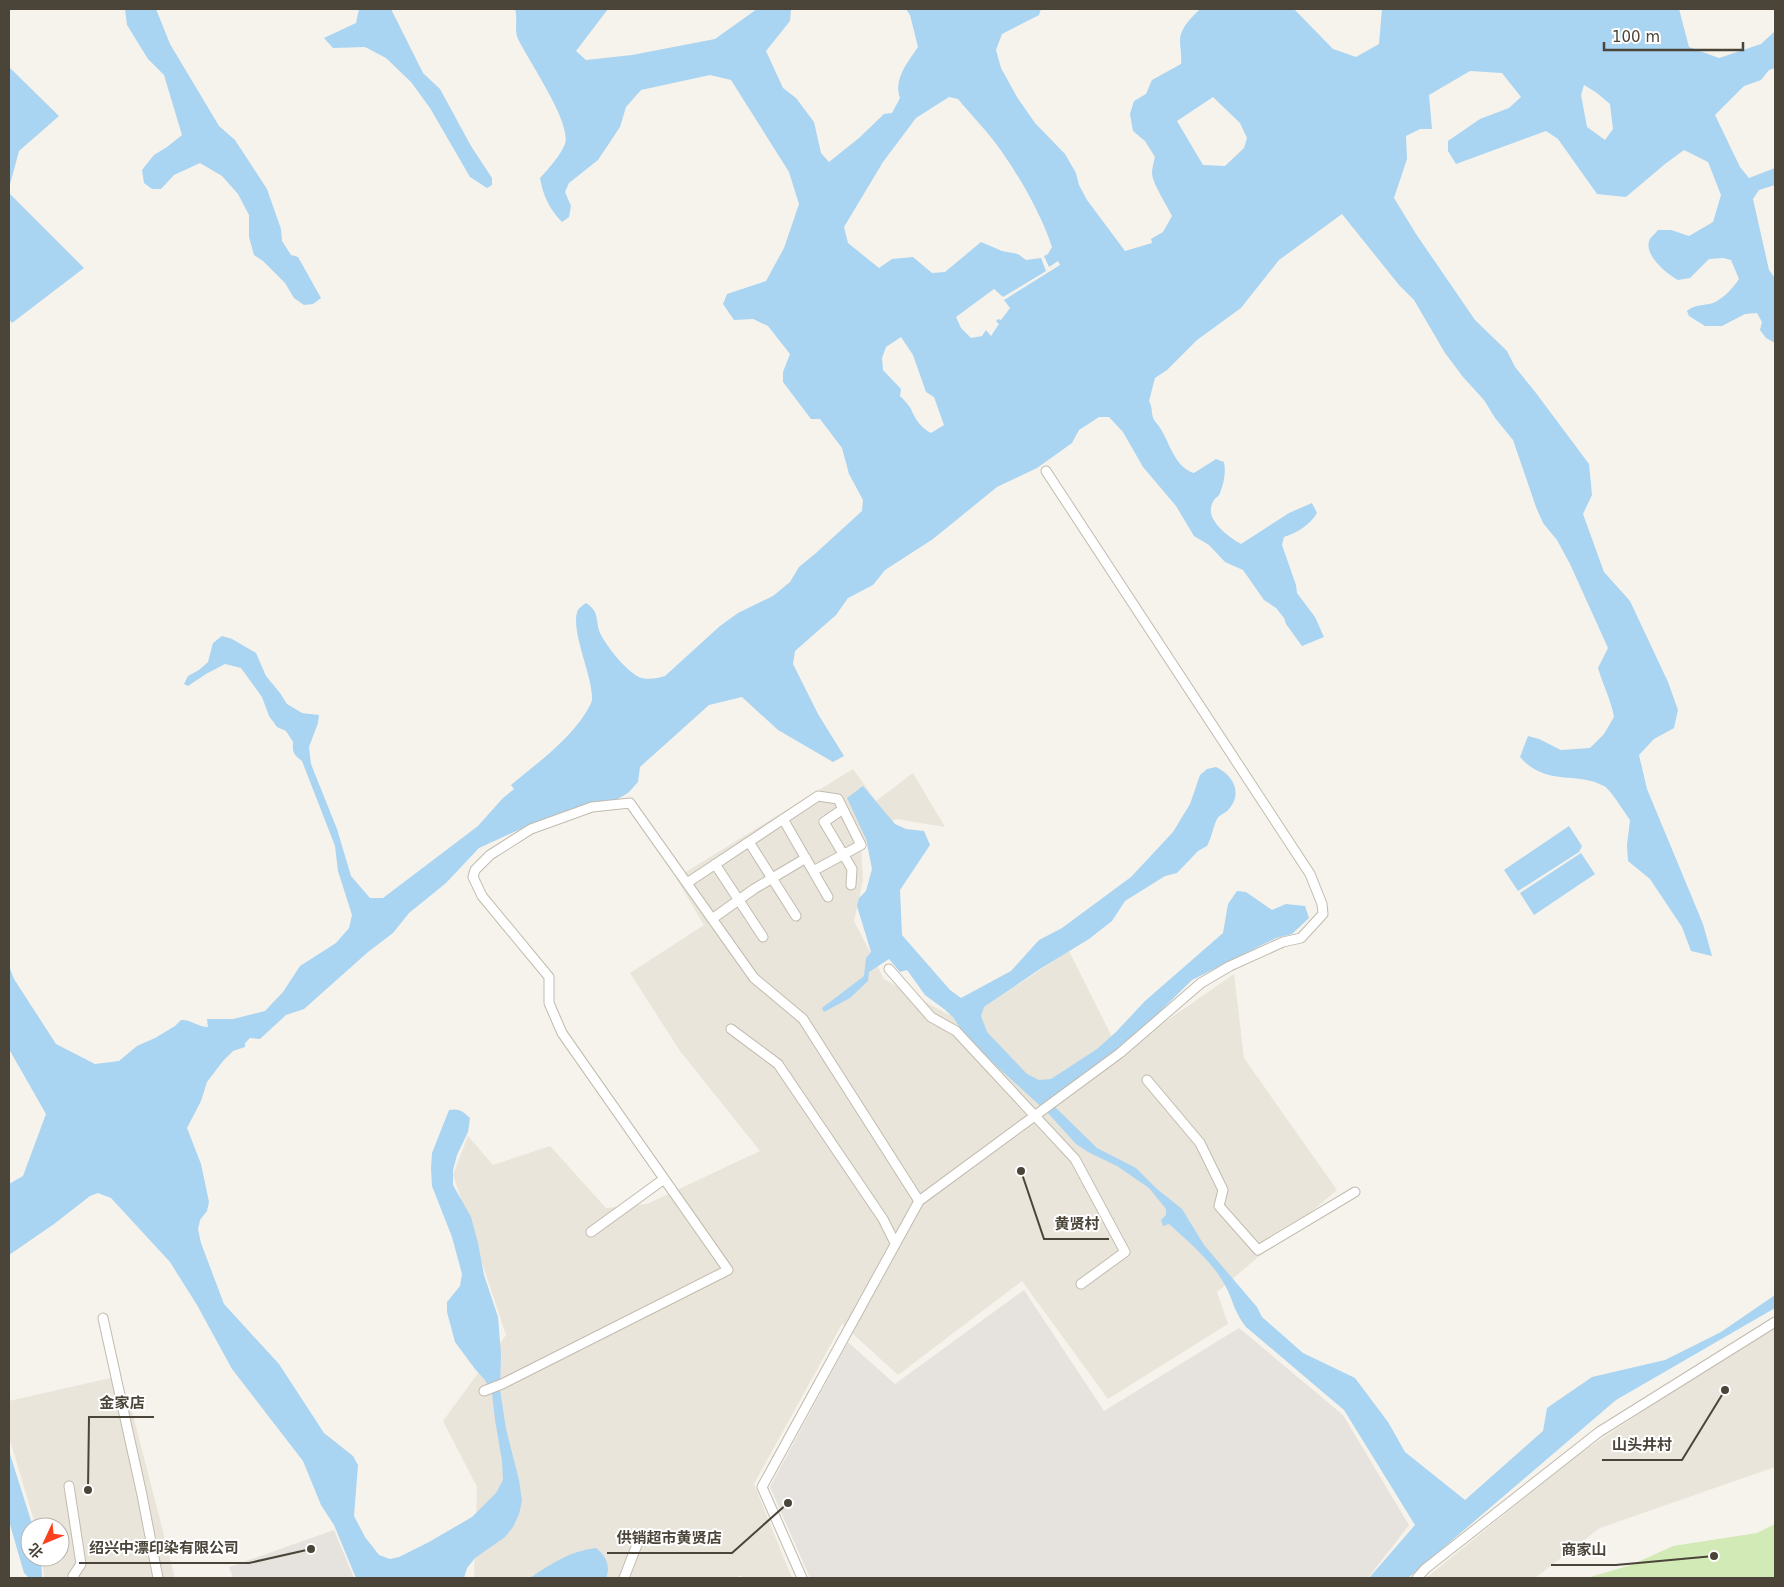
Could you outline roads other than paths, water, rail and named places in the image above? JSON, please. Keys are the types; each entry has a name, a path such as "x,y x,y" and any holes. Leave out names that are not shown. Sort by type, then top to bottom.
{"street":[{"path":"802,1578 762,1487 919,1200 1120,1053 1201,984 1230,966 1283,942 1302,938 1323,914 1322,904 1310,874 1046,472"},
{"path":"687,883 818,796 838,798 861,844 813,871"},
{"path":"486,1390 502,1384 728,1270 562,1033 549,1003 549,977 482,896 473,874 475,870 490,855 531,829 592,807 630,803 754,978 803,1019 919,1200"},
{"path":"843,809 824,822 852,869 851,885"},
{"path":"783,819 828,897"},
{"path":"749,842 796,916"},
{"path":"712,919 772,878 806,858"},
{"path":"715,864 763,937"},
{"path":"889,969 931,1017 956,1031 1038,1113 1075,1159 1125,1252 1081,1284"},
{"path":"731,1029 778,1064 883,1219 896,1243"},
{"path":"1147,1080 1200,1143 1223,1190 1219,1206 1258,1250 1355,1192"},
{"path":"591,1232 664,1179"},
{"path":"103,1318 142,1495 158,1578"},
{"path":"1417,1578 1425,1569 1599,1432 1775,1322"},
{"path":"69,1486 81,1564 73,1576 74,1578"},
{"path":"624,1578 640,1537"}],"water":[{"path":"125,9 156,9 170,44 219,126 235,140 267,189 281,229 282,241 291,255 298,257 321,298 313,304 304,305 294,298 285,283 263,261 254,255 249,237 249,215 238,194 222,176 200,163 174,175 161,189 152,189 144,183 142,170 154,155 182,135 164,75 148,59 127,25"},
{"path":"359,9 391,9 423,73 440,89 471,146 492,178 492,185 487,188 470,177 430,108 411,82 386,58 365,47 333,48 324,38 356,23"},
{"path":"515,9 608,9 576,51 586,60 632,55 715,39 757,9 791,9 790,21 766,51 783,88 796,98 814,122 821,153 829,162 859,138 884,114 892,113 900,98 898,84 900,77 918,47 910,15 906,9 1041,9 1039,15 1002,34 996,50 1001,68 1017,97 1035,123 1065,154 1076,173 1079,185 1087,200 1125,251 1152,243 1151,239 1163,232 1172,216 1153,177 1152,169 1155,157 1145,141 1133,131 1130,114 1134,101 1146,94 1152,80 1181,64 1180,40 1182,31 1200,9 1294,9 1333,49 1356,57 1379,44 1382,9 1679,9 1689,47 1719,58 1761,44 1775,31 1775,68 1769,70 1761,80 1744,86 1715,115 1740,167 1749,178 1775,168 1775,185 1759,190 1753,199 1769,270 1775,278 1775,343 1766,338 1760,330 1762,322 1757,313 1745,314 1722,326 1705,326 1689,316 1687,311 1696,306 1717,301 1728,293 1737,282 1739,279 1731,260 1723,258 1709,259 1690,278 1678,280 1657,263 1649,251 1650,239 1658,230 1671,230 1689,236 1713,222 1721,195 1708,162 1684,150 1626,197 1597,194 1558,139 1546,131 1456,164 1448,151 1448,141 1480,119 1509,108 1521,97 1502,73 1470,71 1429,95 1432,129 1420,129 1406,136 1407,159 1394,198 1416,234 1475,320 1507,351 1515,367 1589,464 1592,495 1583,514 1604,572 1630,601 1668,682 1678,710 1674,728 1654,739 1639,755 1647,789 1703,924 1712,956 1691,951 1682,927 1650,879 1628,861 1627,845 1630,820 1607,788 1583,779 1561,777 1540,772 1520,757 1528,736 1539,739 1561,750 1590,748 1604,734 1614,717 1598,668 1608,648 1570,564 1557,540 1543,523 1513,440 1495,418 1484,400 1445,353 1414,300 1399,285 1342,214 1279,260 1241,308 1197,340 1167,370 1155,378 1149,401 1154,420 1161,429 1175,457 1183,467 1194,473 1216,459 1224,462 1224,481 1219,494 1214,499 1211,515 1219,527 1236,541 1241,544 1289,513 1312,503 1317,513 1303,528 1284,537 1282,545 1297,593 1315,617 1324,637 1302,646 1286,624 1284,618 1276,608 1264,600 1243,570 1225,562 1209,545 1194,536 1176,506 1143,467 1123,432 1109,417 1099,417 1079,430 1072,443 1037,468 997,487 933,539 885,570 873,585 848,598 836,615 795,651 793,664 818,714 844,756 833,762 778,730 742,697 709,705 640,767 638,782 628,793 616,800 592,803 525,827 479,848 446,883 409,913 393,933 368,952 304,1009 286,1015 260,1039 250,1038 245,1043 245,1047 233,1051 207,1082 201,1101 187,1128 201,1164 209,1202 207,1211 200,1220 198,1229 201,1243 224,1304 279,1364 324,1433 353,1456 358,1465 354,1516 365,1537 379,1555 390,1559 399,1557 429,1542 472,1517 496,1493 503,1480 492,1393 485,1380 455,1342 447,1312 447,1302 460,1286 462,1274 452,1237 432,1186 432,1153 449,1110 456,1109 470,1118 468,1132 457,1155 453,1170 453,1185 471,1217 484,1275 498,1317 501,1354 500,1389 506,1429 519,1480 522,1501 519,1514 513,1527 505,1537 475,1558 467,1568 464,1578 356,1578 334,1525 321,1505 303,1461 232,1369 197,1305 170,1262 111,1198 98,1193 90,1196 9,1255 9,1184 23,1176 46,1114 9,1049 9,966 14,979 56,1044 95,1064 119,1061 137,1046 155,1038 175,1026 181,1020 208,1027 207,1019 233,1019 265,1011 283,992 300,966 336,943 349,928 352,915 338,871 335,846 302,761 294,753 293,742 286,731 277,727 269,716 262,697 241,668 225,664 188,686 184,684 188,676 208,662 213,643 222,636 232,639 256,653 266,676 287,704 302,713 319,715 309,747 311,764 337,829 351,876 370,898 383,898 478,826 502,799 514,789 511,785 560,743 585,714 592,700 592,691 577,629 576,618 578,610 582,606 586,603 593,610 603,639 612,652 631,672 645,679 665,676 720,626 738,613 773,596 790,582 799,567 862,511 863,500 849,474 842,448 820,419 811,419 783,382 783,372 790,354 768,326 753,319 734,320 723,304 727,294 766,281 784,248 799,204 789,172 731,80 710,75 641,90 626,107 620,127 598,160 569,183 565,192 571,206 569,217 562,222 547,202 540,178 563,148 565,134 556,107 518,39","holes":["1584,85 1610,104 1613,129 1605,140 1587,127 1581,95","949,97 958,99 992,138 1017,174 1037,210 1048,235 1052,247 1048,254 1044,256 1049,267 1058,261 1060,265 1004,300 1010,308 1001,320 998,319 996,321 999,324 991,336 986,330 982,336 971,338 961,328 956,317 994,289 1003,297 1046,271 1041,258 1026,260 1018,254 1002,251 981,242 945,272 932,273 913,257 892,259 879,268 848,243 844,227 883,162 916,118","1213,97 1240,123 1247,138 1244,148 1225,166 1203,165 1177,121","901,337 913,355 926,392 934,397 944,425 931,433 919,423 910,407 900,396 901,389 883,370 882,358 886,347"]},
{"path":"9,67 59,116 19,151 9,188"},
{"path":"9,193 84,268 12,323 9,319"},
{"path":"1216,767 1227,775 1236,791 1233,803 1229,809 1217,819 1207,846 1198,851 1177,873 1165,876 1125,901 1112,921 1089,939 984,1007 981,1016 987,1032 1027,1074 1039,1080 1051,1079 1097,1049 1145,1001 1223,933 1228,904 1237,891 1246,892 1272,910 1286,904 1305,906 1309,918 1292,934 1276,938 1192,980 1140,1031 1053,1105 1097,1148 1136,1168 1157,1189 1182,1209 1204,1245 1257,1307 1262,1317 1303,1353 1355,1378 1388,1422 1405,1452 1465,1500 1543,1431 1547,1408 1592,1377 1665,1360 1721,1332 1775,1295 1775,1308 1616,1400 1408,1578 1369,1578 1415,1525 1344,1410 1246,1327 1237,1313 1222,1280 1208,1262 1169,1224 1163,1226 1161,1220 1166,1215 1166,1209 1149,1188 1117,1166 1076,1144 1047,1112 982,1053 962,1031 953,1017 925,995 907,970 900,972 889,959 869,972 868,981 850,998 824,1012 822,1008 864,976 866,958 871,952 857,906 859,898 866,891 872,869 866,839 847,798 863,786 895,824 906,829 924,831 930,845 900,890 902,935 950,990 961,998 1011,971 1039,940 1062,928 1131,877 1173,832 1190,804 1200,775 1207,769"},
{"path":"1569,826 1582,846 1579,852 1518,891 1504,870"},
{"path":"1581,853 1595,874 1534,915 1520,893"},
{"path":"9,1451 30,1517 20,1517 20,1559 9,1521"},
{"path":"596,1548 607,1561 606,1578 530,1578 569,1555"},
{"path":"22,1567 41,1567 42,1578 29,1578 24,1573"}],"place":[{"name":"黄贤村","path":"1021,1171"},
{"name":"山头井村","path":"1725,1390"},
{"name":"金家店","path":"88,1490"},
{"name":"供销超市黄贤店","path":"788,1503"},
{"name":"绍兴中漂印染有限公司","path":"311,1549"},
{"name":"商家山","path":"1714,1556"}]}
